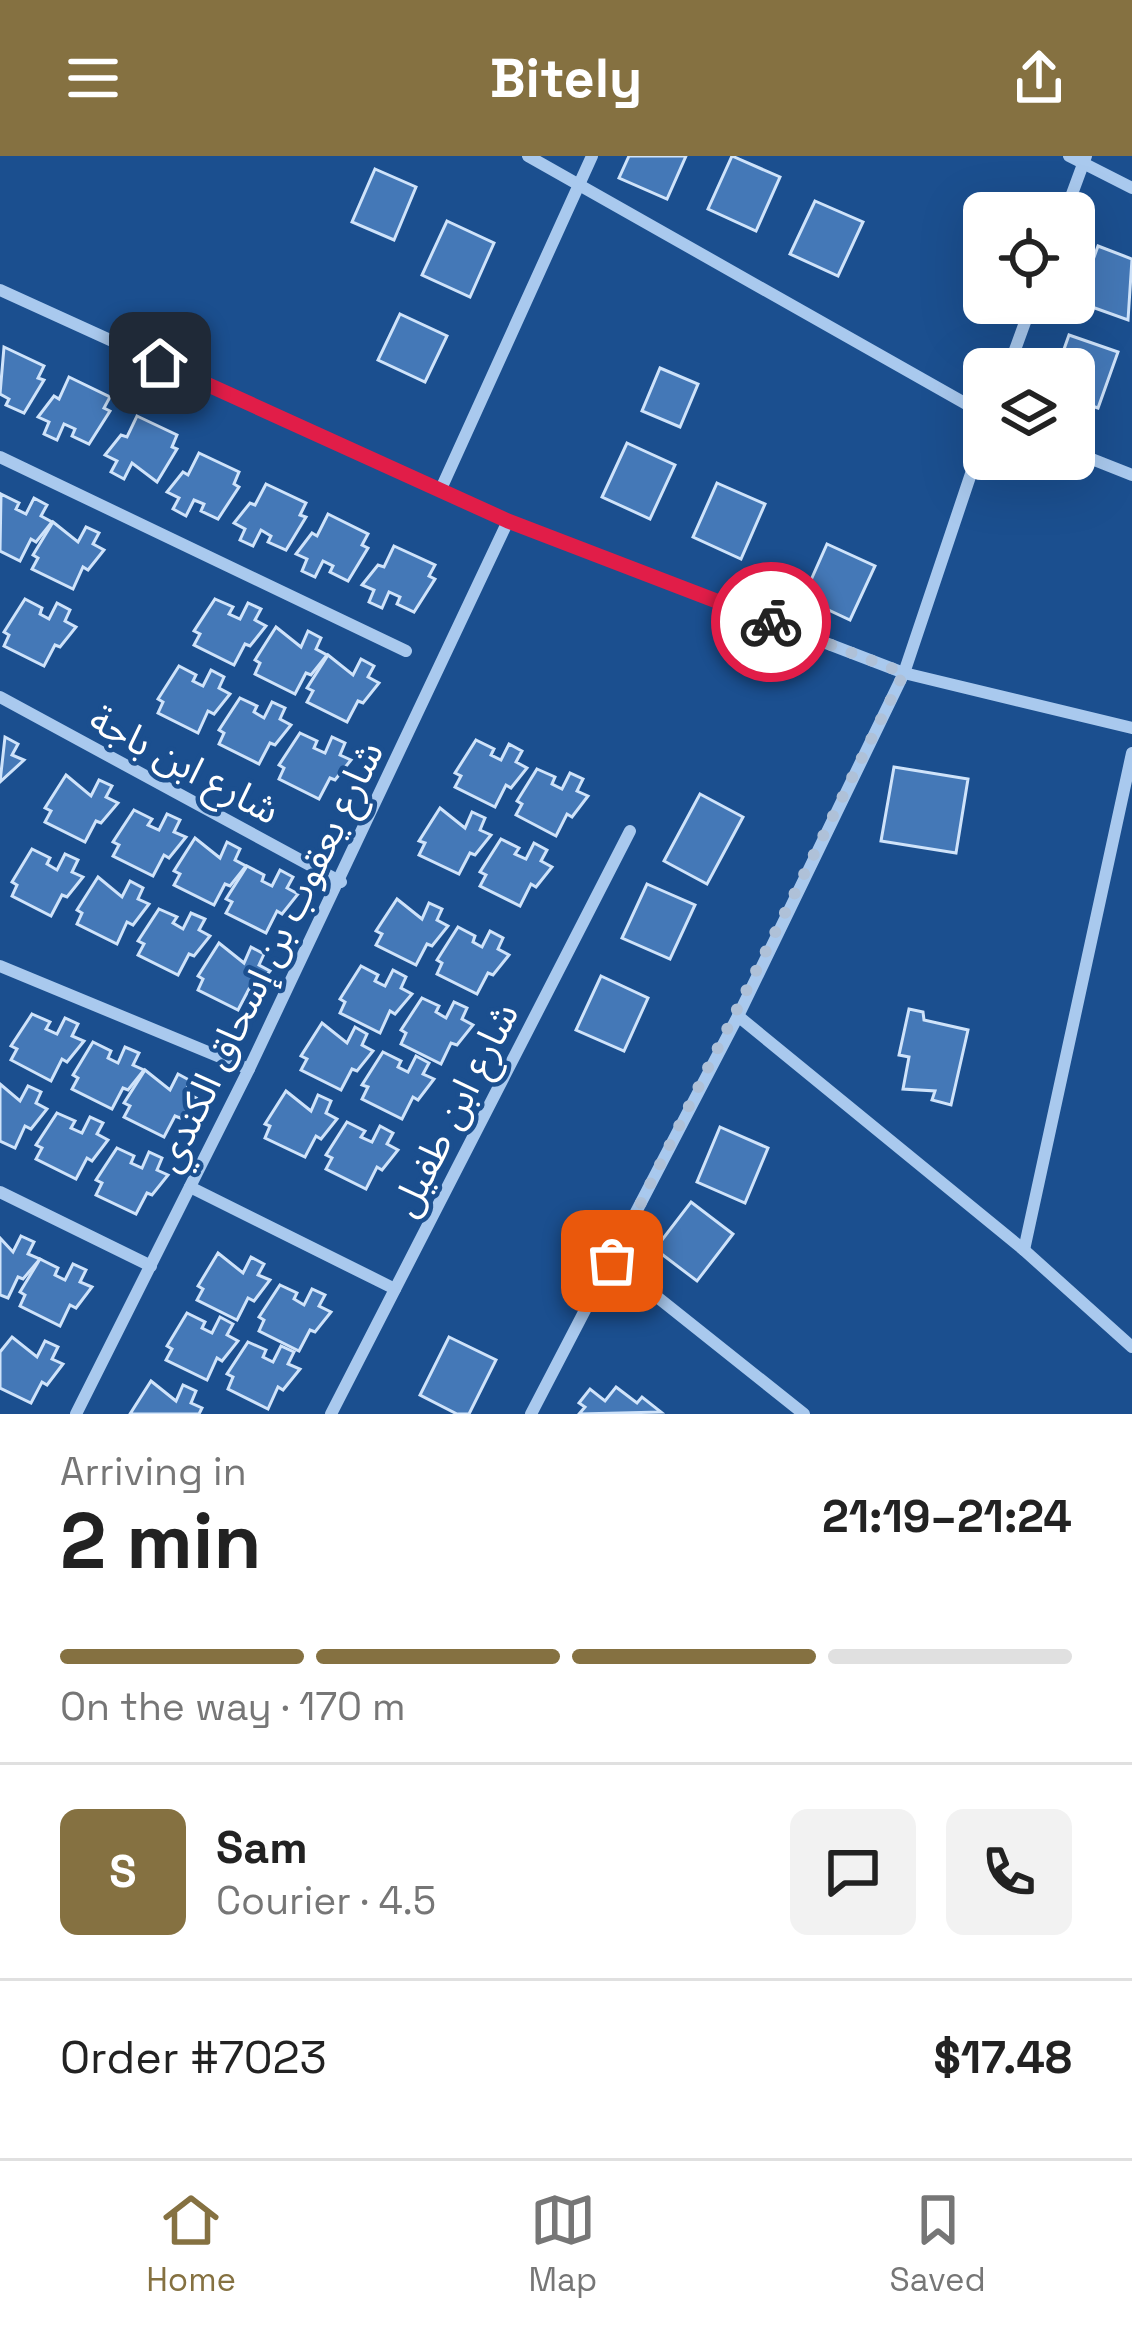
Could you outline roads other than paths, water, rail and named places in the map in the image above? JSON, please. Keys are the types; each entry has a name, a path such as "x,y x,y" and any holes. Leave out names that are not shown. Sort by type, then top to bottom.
{"street":[{"path":"528,156 583,182 963,402"},
{"path":"440,491 592,156"},
{"path":"1070,192 1079,159 1132,188"},
{"path":"0,290 508,521 904,673 1132,728"},
{"path":"0,457 406,651"},
{"path":"1095,460 1132,475"},
{"path":"531,1414 738,1016 904,673 969,480"},
{"name":"شارع يعقوب بن إسحاق الكندي","path":"76,1414 249,1069 508,521"},
{"name":"شارع ابن باجة","path":"0,697 339,881"},
{"path":"1024,1250 1132,753"},
{"name":"شارع ابن طفيل","path":"331,1414 630,831"},
{"path":"0,965 249,1069"},
{"path":"738,1016 1024,1250 1132,1347"},
{"path":"190,1187 395,1289"},
{"path":"0,1192 151,1266"},
{"path":"612,1261 804,1414"}]}
